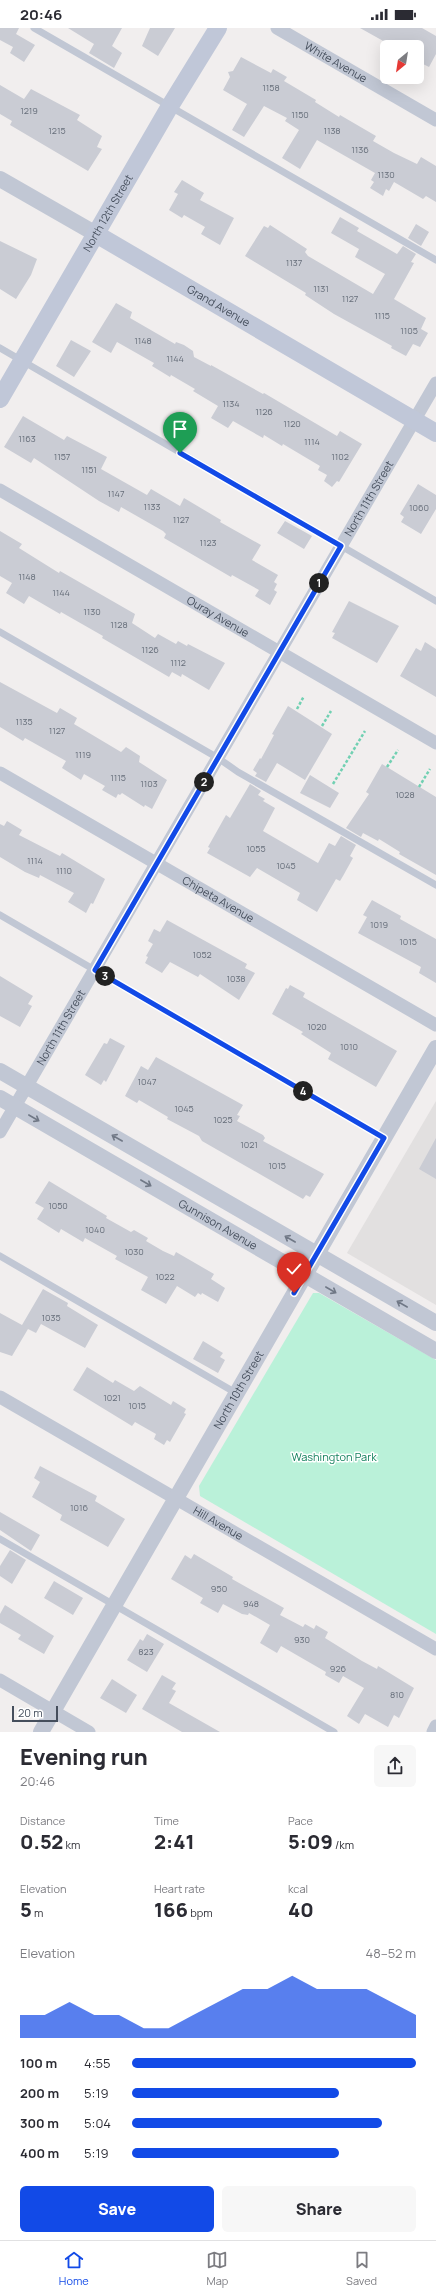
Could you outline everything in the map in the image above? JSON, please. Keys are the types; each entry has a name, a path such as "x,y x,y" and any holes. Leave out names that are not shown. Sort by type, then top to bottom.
{"main road":[{"name":"North 12th Street","path":"0,399 170,106 218,28"},
{"name":"Grand Avenue","path":"96,234 436,433"}],"street":[{"name":"White Avenue","path":"277,28 436,120"},
{"name":"Grand Avenue","path":"0,179 96,234"},
{"name":"North 11th Street","path":"0,1132 436,383"},
{"name":"Ouray Avenue","path":"0,490 436,743"},
{"name":"Chipeta Avenue","path":"0,773 436,1026"},
{"name":"North 10th Street","path":"40,1732 436,1048"},
{"path":"0,1071 436,1323"},
{"name":"Gunnison Avenue","path":"0,1098 436,1351"},
{"name":"Hill Avenue","path":"0,1397 436,1649"},
{"path":"0,1680 89,1732"},
{"path":"433,1732 436,1726"}],"lane":[{"path":"34,28 436,260"},
{"path":"0,348 436,601"},
{"path":"0,632 218,758 238,772 436,885"},
{"path":"0,915 384,1138"},
{"path":"0,1256 236,1393"},
{"path":"0,1539 334,1732"}],"path":[{"path":"297,709 304,696"},
{"path":"322,726 331,711"},
{"path":"333,784 365,731"},
{"path":"387,767 398,750"},
{"path":"419,787 430,769"}],"shaded area":[{"path":"436,1101 436,1305 347,1253"}],"green space":[{"name":"Washington Park","path":"313,1293 319,1293 436,1360 436,1634 200,1496 199,1486"}],"building":[{"path":"0,28 19,28 16,34 35,45 24,62 10,53 13,47 0,40"},
{"path":"68,28 122,28 112,46 122,53 114,68 89,53 94,44"},
{"path":"150,28 175,28 158,56 142,46"},
{"path":"360,28 422,28 436,36 436,54 429,67 424,64 424,40 381,40"},
{"path":"241,57 271,73 273,69 287,77 284,81 316,100 315,102 339,117 340,115 376,136 373,141 394,153 417,164 421,157 436,166 436,202 426,196 423,199 394,182 389,191 386,189 383,196 370,188 374,182 371,180 375,173 317,140 300,169 282,158 299,130 285,121 287,118 264,106 244,137 232,130 247,104 223,90 230,77 228,72 233,71"},
{"path":"0,85 24,99 31,89 80,115 77,120 102,136 97,147 102,149 88,171 10,125 12,121 0,114"},
{"path":"182,180 204,193 200,200 234,218 220,245 201,234 205,227 184,215 182,218 169,210 178,194 174,192"},
{"path":"340,217 359,228 357,231 397,254 403,246 416,254 411,262 414,263 394,299 426,318 421,329 428,333 420,347 413,344 406,356 391,348 392,346 334,314 305,295 306,293 245,256 264,226 268,228 270,225 307,249 305,252 308,256 373,294 385,274 355,257 359,249 331,233"},
{"path":"416,224 429,232 421,246 408,238"},
{"path":"0,241 37,259 31,275 16,299 0,289"},
{"path":"116,303 132,312 130,318 175,344 176,342 184,345 193,351 194,357 263,394 264,393 337,436 340,431 362,444 339,482 337,481 332,487 324,481 327,475 318,470 320,466 283,444 282,446 264,435 263,438 233,421 228,428 211,418 218,406 193,391 195,389 171,375 170,377 152,366 154,363 117,342 111,353 92,342"},
{"path":"71,340 91,351 74,377 56,366"},
{"path":"23,416 64,440 67,436 107,457 101,469 147,495 151,489 180,506 184,498 221,520 220,522 261,545 252,560 278,575 274,582 277,584 274,590 277,592 270,605 255,596 259,590 232,575 231,577 164,538 166,534 163,531 121,507 119,512 99,501 34,458 31,463 4,447"},
{"path":"418,484 436,495 436,509 421,534 401,522 404,517 400,514"},
{"path":"285,521 312,536 304,549 277,533"},
{"path":"0,531 22,544 19,548 59,573 60,571 135,614 132,623 155,638 158,634 176,644 178,641 187,646 188,644 225,663 209,690 182,674 181,677 172,672 169,677 102,638 103,636 29,596 24,604 6,593 12,583 0,576"},
{"path":"349,601 399,626 377,663 332,638 335,633 332,632"},
{"path":"425,642 436,649 436,697 400,676 416,648 421,651"},
{"path":"0,682 57,713 60,708 77,718 74,724 121,752 126,747 140,756 139,762 167,780 152,809 145,805 144,807 122,793 120,795 118,794 116,798 102,790 105,786 84,774 81,780 62,768 66,761 25,738 23,741 0,727"},
{"path":"288,706 332,734 305,780 277,763 266,782 255,776 257,773 253,770 260,758 261,759 274,735 272,734"},
{"path":"382,764 436,797 436,875 399,854 400,852 379,839 378,841 363,833 361,837 346,828 369,794 366,792"},
{"path":"310,775 339,793 330,808 300,793"},
{"path":"250,784 261,791 258,795 265,799 263,801 275,808 263,831 318,863 329,843 335,846 341,836 356,845 350,856 353,858 343,876 340,881 336,879 317,912 297,900 300,893 257,868 250,877 207,853 210,848 208,847 226,815 230,818"},
{"path":"7,821 22,830 19,835 60,856 62,853 105,879 93,904 91,903 86,913 68,902 74,893 40,875 39,878 25,872 0,857 0,824 4,826"},
{"path":"372,900 401,916 400,919 436,939 436,983 419,973 421,967 358,933 367,917 363,915"},
{"path":"167,920 247,964 245,968 255,973 239,1000 200,974 198,977 170,962 162,973 145,963 148,957 146,956 153,944 148,941 154,929 160,932"},
{"path":"0,976 33,996 28,1004 32,1006 20,1027 0,1016"},
{"path":"290,985 305,993 303,997 397,1051 376,1087 328,1059 331,1053 301,1034 303,1032 272,1014 286,988 288,989"},
{"path":"110,1038 125,1046 106,1082 104,1080 101,1085 85,1075 104,1043 107,1044"},
{"path":"156,1057 243,1105 237,1115 240,1116 237,1121 263,1135 265,1138 263,1141 324,1174 310,1197 306,1195 303,1199 202,1141 199,1136 167,1119 168,1117 139,1100 137,1103 125,1096 141,1066 148,1070"},
{"path":"436,1138 436,1179 419,1169"},
{"path":"49,1181 107,1216 106,1218 131,1232 134,1230 148,1238 146,1241 163,1251 174,1256 176,1252 214,1274 211,1279 225,1288 218,1302 202,1293 201,1295 198,1293 195,1297 177,1286 166,1304 141,1290 148,1277 115,1259 117,1256 85,1238 83,1242 61,1229 59,1233 37,1219 44,1208 35,1203"},
{"path":"43,1289 68,1303 67,1306 98,1325 85,1348 41,1324 36,1333 28,1329 12,1356 0,1352 0,1313 22,1325"},
{"path":"203,1341 223,1353 220,1357 225,1360 218,1373 193,1359"},
{"path":"87,1367 113,1383 115,1380 134,1391 140,1386 171,1405 173,1401 186,1409 184,1413 186,1414 170,1442 167,1440 164,1445 154,1439 156,1434 135,1422 132,1426 73,1390"},
{"path":"40,1466 97,1496 95,1501 125,1519 108,1547 60,1520 62,1515 32,1497 40,1482 34,1478"},
{"path":"0,1512 40,1535 31,1551 0,1530"},
{"path":"10,1550 26,1560 12,1584 0,1576 0,1566"},
{"path":"194,1554 233,1577 232,1579 284,1608 280,1615 303,1627 305,1624 314,1629 316,1625 328,1632 325,1638 362,1661 377,1669 378,1666 414,1688 399,1718 394,1715 388,1727 365,1714 359,1724 347,1716 364,1688 343,1676 339,1683 325,1675 326,1672 281,1646 277,1653 260,1643 270,1625 249,1613 248,1615 242,1614 223,1604 218,1613 200,1603 203,1598 171,1579 185,1555 191,1559"},
{"path":"54,1581 83,1598 73,1615 44,1598"},
{"path":"5,1605 54,1636 44,1654 18,1639 21,1635 0,1623 0,1614"},
{"path":"147,1634 164,1644 147,1672 127,1660 140,1639 143,1641"},
{"path":"162,1675 176,1683 172,1689 176,1691 169,1703 220,1732 182,1732 142,1709"},
{"path":"112,1679 137,1695 126,1713 100,1698"}],"route":[{"path":"180,453 341,546 95,970 384,1138 294,1293"}]}
